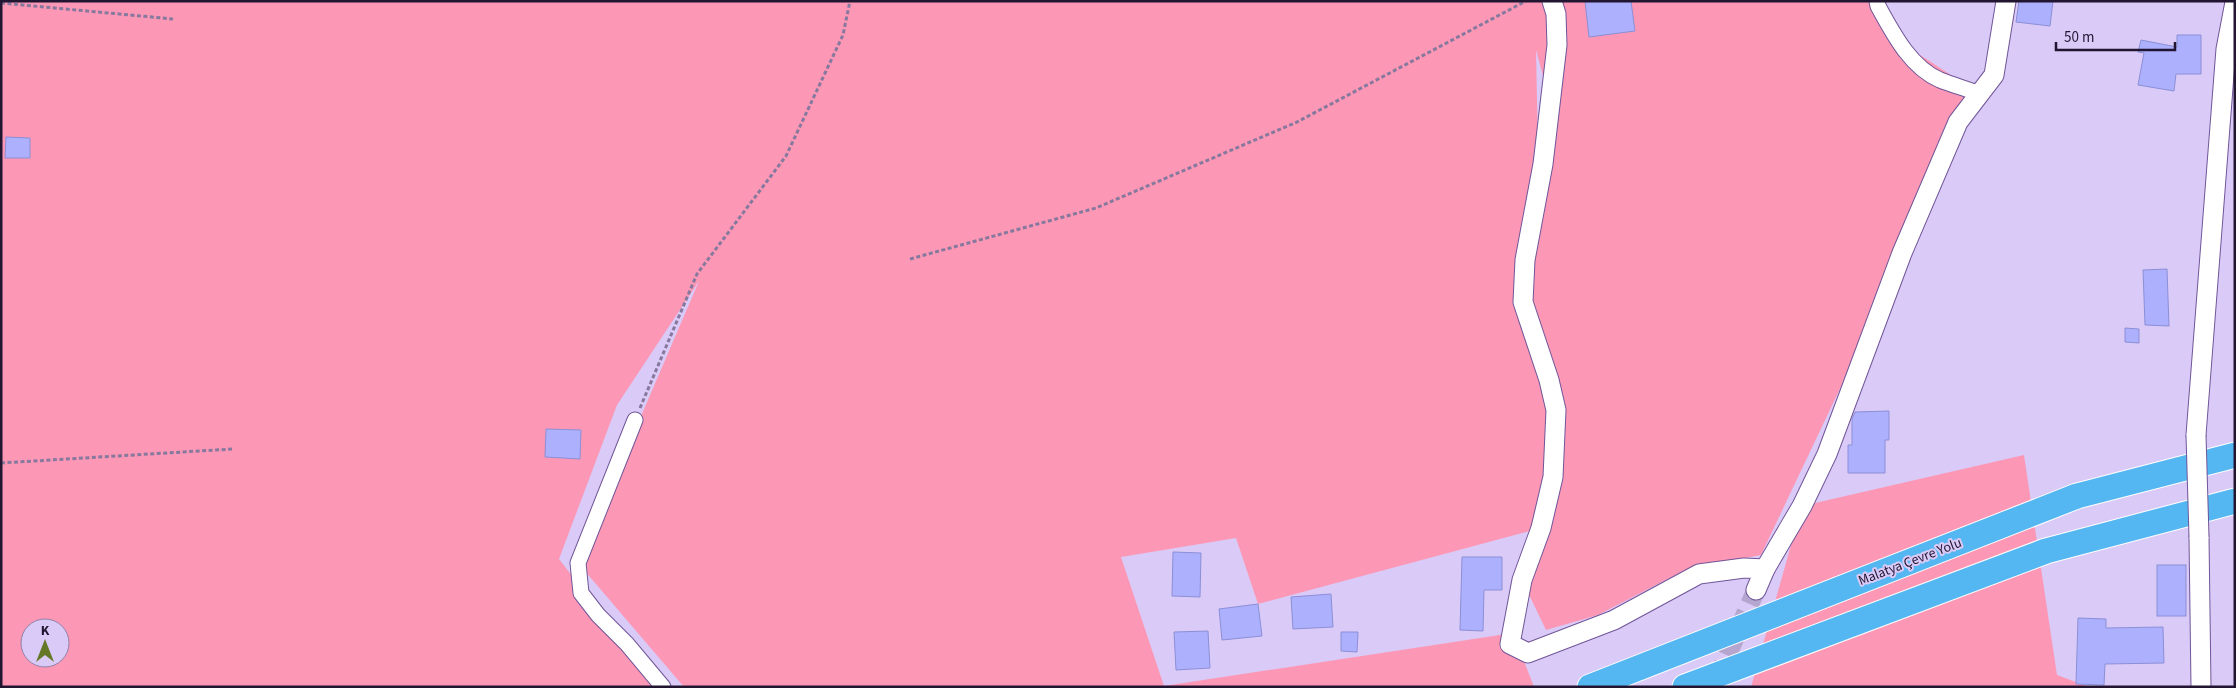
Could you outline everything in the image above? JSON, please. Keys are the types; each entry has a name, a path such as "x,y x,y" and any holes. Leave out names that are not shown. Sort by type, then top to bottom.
{"highway":[{"name":"Malatya Çevre Yolu","path":"1590,687 2077,496 2235,455"},
{"path":"1685,687 2046,551 2235,501"}],"street":[{"path":"1552,1 1556,14 1557,45 1543,164 1525,260 1523,302 1549,380 1556,410 1553,477 1541,528 1522,580 1510,644 1528,653 1614,620 1699,574 1744,568 1765,568"},
{"path":"1877,1 1897,40 1916,64 1938,79 1980,94"},
{"path":"1756,590 1765,568 1802,506 1827,454 1902,253 1958,122 1994,75 2006,1"},
{"path":"2200,687 2196,435 2226,49 2235,2"},
{"path":"635,420 578,563 581,593 598,615 627,644 663,687"}],"path":[{"path":"635,420 697,274 786,156 843,35 850,1"},
{"path":"910,259 1096,208 1297,122 1526,1"},
{"path":"1,3 173,19"},
{"path":"1,463 232,449"}],"shaded area":[{"path":"1,1 1884,1 1897,40 1980,94 1761,555 1685,570 1598,615 1546,630 1522,580 1537,529 1258,604 1236,538 1121,557 1164,686 1513,633 1534,687 684,687 578,563 699,281 617,405 559,559 658,687 1,687","holes":["1536,50 1554,116 1539,201"]},
{"path":"2024,455 2057,675 2089,687 1751,687 1802,506"}],"building":[{"path":"1585,1 1631,1 1635,31 1589,37"},
{"path":"2019,1 2053,1 2050,26 2016,22"},
{"path":"2177,35 2201,35 2201,74 2176,74 2174,91 2138,85 2144,53 2138,52 2141,40 2177,47"},
{"path":"6,137 30,138 30,158 5,158"},
{"path":"2167,269 2169,326 2145,325 2143,270"},
{"path":"2125,328 2139,329 2139,343 2125,342"},
{"path":"1889,411 1889,440 1885,440 1885,473 1848,473 1848,445 1852,445 1852,419 1855,412"},
{"path":"546,429 581,430 580,459 545,457"},
{"path":"1173,552 1201,553 1200,597 1172,596"},
{"path":"1462,557 1502,557 1502,590 1484,590 1483,631 1460,630"},
{"path":"2157,565 2186,565 2186,616 2157,616"},
{"path":"1331,594 1333,627 1293,629 1291,597"},
{"path":"1258,604 1262,636 1222,640 1219,609"},
{"path":"2078,618 2106,619 2106,628 2163,627 2164,663 2105,664 2104,685 2076,684"},
{"path":"1208,631 1210,668 1176,670 1174,632"},
{"path":"1341,632 1358,632 1357,652 1341,651"}],"tunnel":[{"path":"1716,681 1756,590"}]}
